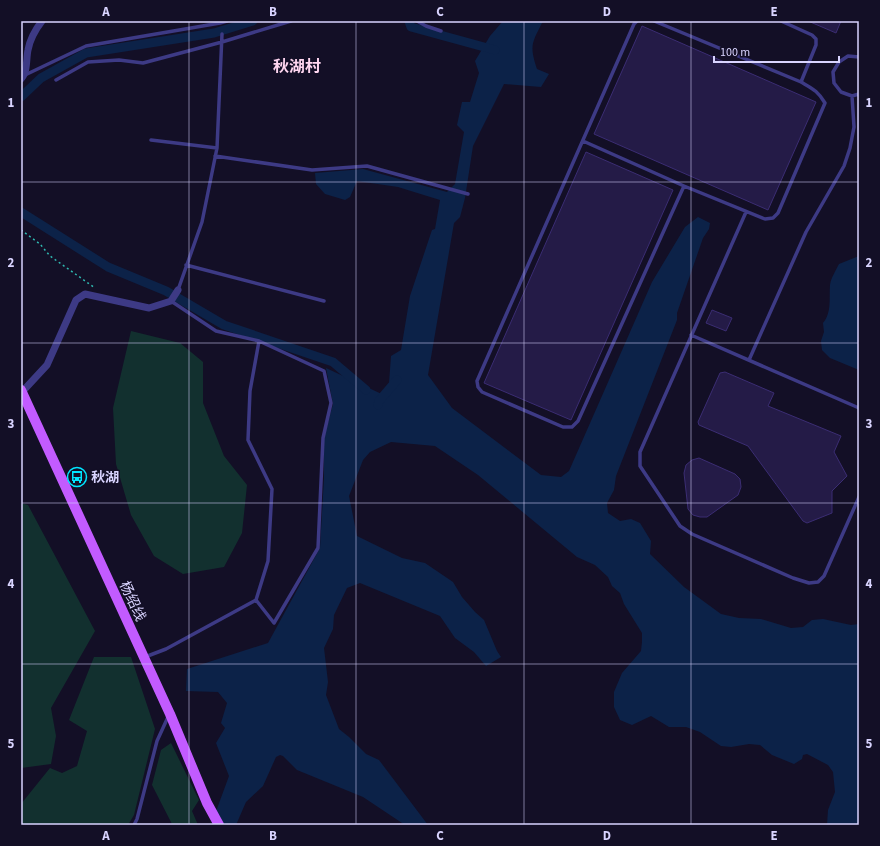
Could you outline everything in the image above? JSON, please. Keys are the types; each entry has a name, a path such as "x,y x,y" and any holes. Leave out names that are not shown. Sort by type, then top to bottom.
{"main road":[{"name":"杨绍线","path":"22,391 170,714 207,803 219,825"}],"street":[{"path":"23,77 33,33 42,21"},
{"path":"22,391 47,365 76,300 85,294 149,308 171,301 178,290"}],"lane":[{"path":"23,77 86,46 227,21"},
{"path":"56,80 88,62 119,60 143,63 222,42 291,21"},
{"path":"417,21 441,31"},
{"path":"637,21 634,24 477,381 478,387 482,392 563,427 572,427 578,421 684,186"},
{"path":"583,141 746,212 765,219 773,218 778,213 825,104 822,97 815,90 801,82 654,21"},
{"path":"781,21 812,35 816,39 816,45 801,82"},
{"path":"178,290 202,222 217,148 222,34"},
{"path":"859,57 848,56 838,62 833,72 834,83 841,92 852,96 859,94"},
{"path":"749,360 806,232 844,166 850,148 854,127 852,96"},
{"path":"151,140 217,148"},
{"path":"215,156 312,170 367,166 468,194"},
{"path":"746,212 640,452 640,466 680,526 692,534 809,584 818,582 824,576 859,497"},
{"path":"186,265 324,302"},
{"path":"171,301 216,331 259,341 324,371 330,403 323,438 318,548 274,623 256,600"},
{"path":"691,335 859,408"},
{"path":"144,658 166,649 256,600 268,561 272,489 248,440 250,391 259,341"},
{"path":"134,825 137,819 157,741 170,714"}],"path":[{"path":"21,230 40,244 50,256 99,291"}],"green space":[{"path":"131,331 180,343 203,362 203,403 224,456 247,485 242,533 224,567 183,574 154,556 131,515 116,464 113,408"},
{"path":"21,503 28,505 95,631 51,708 56,736 51,764 21,768"},
{"path":"94,657 131,657 155,729 134,815 128,825 21,825 21,804 50,768 62,773 77,766 87,731 69,720"},
{"path":"171,743 199,800 192,811 198,825 172,824 152,785 161,750"}],"water":[{"path":"503,21 543,21 534,40 532,49 537,69 549,74 541,87 504,84 473,146 465,198 460,217 454,223 428,375 452,408 541,475 561,477 569,471 652,282 685,227 698,217 710,223 709,229 703,238 677,313 677,320 616,476 614,490 607,503 608,513 620,521 631,519 640,523 651,541 650,554 684,587 721,614 739,618 761,619 791,628 803,627 812,620 823,619 851,625 859,624 859,825 827,825 828,810 835,792 833,772 828,765 807,754 803,755 802,759 794,764 772,755 760,745 749,744 731,747 721,746 700,732 686,727 669,727 651,716 632,725 620,720 614,707 614,692 622,673 641,651 642,633 624,604 620,593 612,586 608,577 595,565 577,557 478,475 435,446 391,442 370,452 363,460 349,496 357,536 402,558 425,563 453,582 462,597 484,620 501,657 486,666 474,652 455,638 440,616 360,583 347,588 334,615 333,629 324,648 328,682 326,695 339,729 366,754 379,760 428,825 405,825 363,797 297,770 283,756 280,755 276,757 263,786 246,802 236,825 211,825 229,776 216,743 225,728 221,723 227,703 218,692 186,691 187,669 268,643 320,548 324,478 324,438 333,404 326,368 388,397 391,356 401,350 410,296 432,230 435,229 440,200 398,187 357,181 350,197 345,200 325,194 316,184 315,173 363,169 447,192 455,184 464,132 457,125 462,102 470,102 479,73 475,61 490,36"},
{"path":"859,256 859,370 830,358 822,350 821,341 824,332 823,323 828,315 830,305 830,285 832,277 839,264"}],"building":[{"path":"808,21 841,21 836,33"},
{"path":"642,26 816,102 768,210 594,134"},
{"path":"586,152 673,190 571,420 484,383"},
{"path":"712,310 732,318 726,331 706,323"},
{"path":"725,372 774,393 768,406 841,436 834,452 847,476 832,491 832,513 807,523 803,521 748,446 699,425 698,422 720,373"},
{"path":"699,458 735,474 740,479 741,487 738,495 707,517 693,515 688,509 684,473 686,465 692,460"}],"waterway":[{"path":"21,97 41,78 86,53 214,33 253,21"},
{"path":"409,21 411,27 495,50"},
{"path":"21,212 108,267 166,291 224,325 333,362 366,390"},
{"path":"378,405 379,401 397,380"}],"place":[{"name":"秋湖","path":"77,477"}],"district":[{"name":"秋湖村","path":"297,66"}]}
